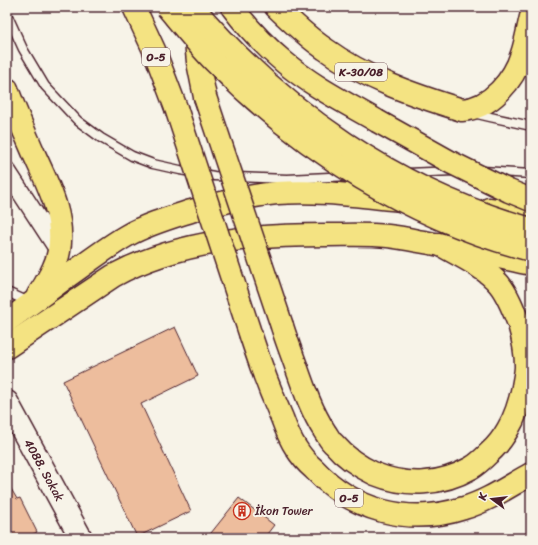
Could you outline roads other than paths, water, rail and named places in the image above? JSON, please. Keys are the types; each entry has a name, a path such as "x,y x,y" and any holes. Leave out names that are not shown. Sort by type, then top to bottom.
{"main road":[{"name":"O-5","path":"134,7 154,50 176,108 272,398 296,449 304,459 327,483 346,496 378,510 406,516 456,511 475,505 531,474"},
{"path":"167,7 211,57 242,88 300,136 347,169 404,202 433,215 493,239 531,250"},
{"path":"193,7 198,62 205,97 282,326 303,386 316,416 333,444 350,460 384,477 407,483 434,482 472,468 482,460 500,442 508,431 517,412 525,376 525,349 522,334 511,305 499,284 476,265 439,244"},
{"path":"193,7 214,32 270,86 305,115 339,140 413,183 438,195 510,224 531,229"},
{"path":"232,7 264,44 285,63 318,86 459,166 509,191 531,200"},
{"name":"K-30/08","path":"276,7 311,39 347,64 366,74 416,95 462,110"},
{"path":"462,110 474,108 486,102 506,84 515,70 522,54 531,17"},
{"path":"7,89 55,200 60,230 59,252 49,276 32,304"},
{"path":"7,321 95,256 130,234 146,226 226,201 278,193 343,194 477,207 531,215"},
{"path":"7,347 124,270 172,252 224,241 268,236 389,236 439,244 531,264"}],"street":[{"path":"7,171 59,252"},
{"name":"4088. Sokak","path":"7,402 82,538"}],"lane":[{"path":"7,14 23,50 45,86 78,121 100,138 132,156 153,164 214,176 287,179 456,170 531,174"},
{"name":"K-30/08","path":"462,110 531,126"},
{"path":"7,292 32,304"}],"place":[{"name":"İkon Tower","path":"242,511"}]}
